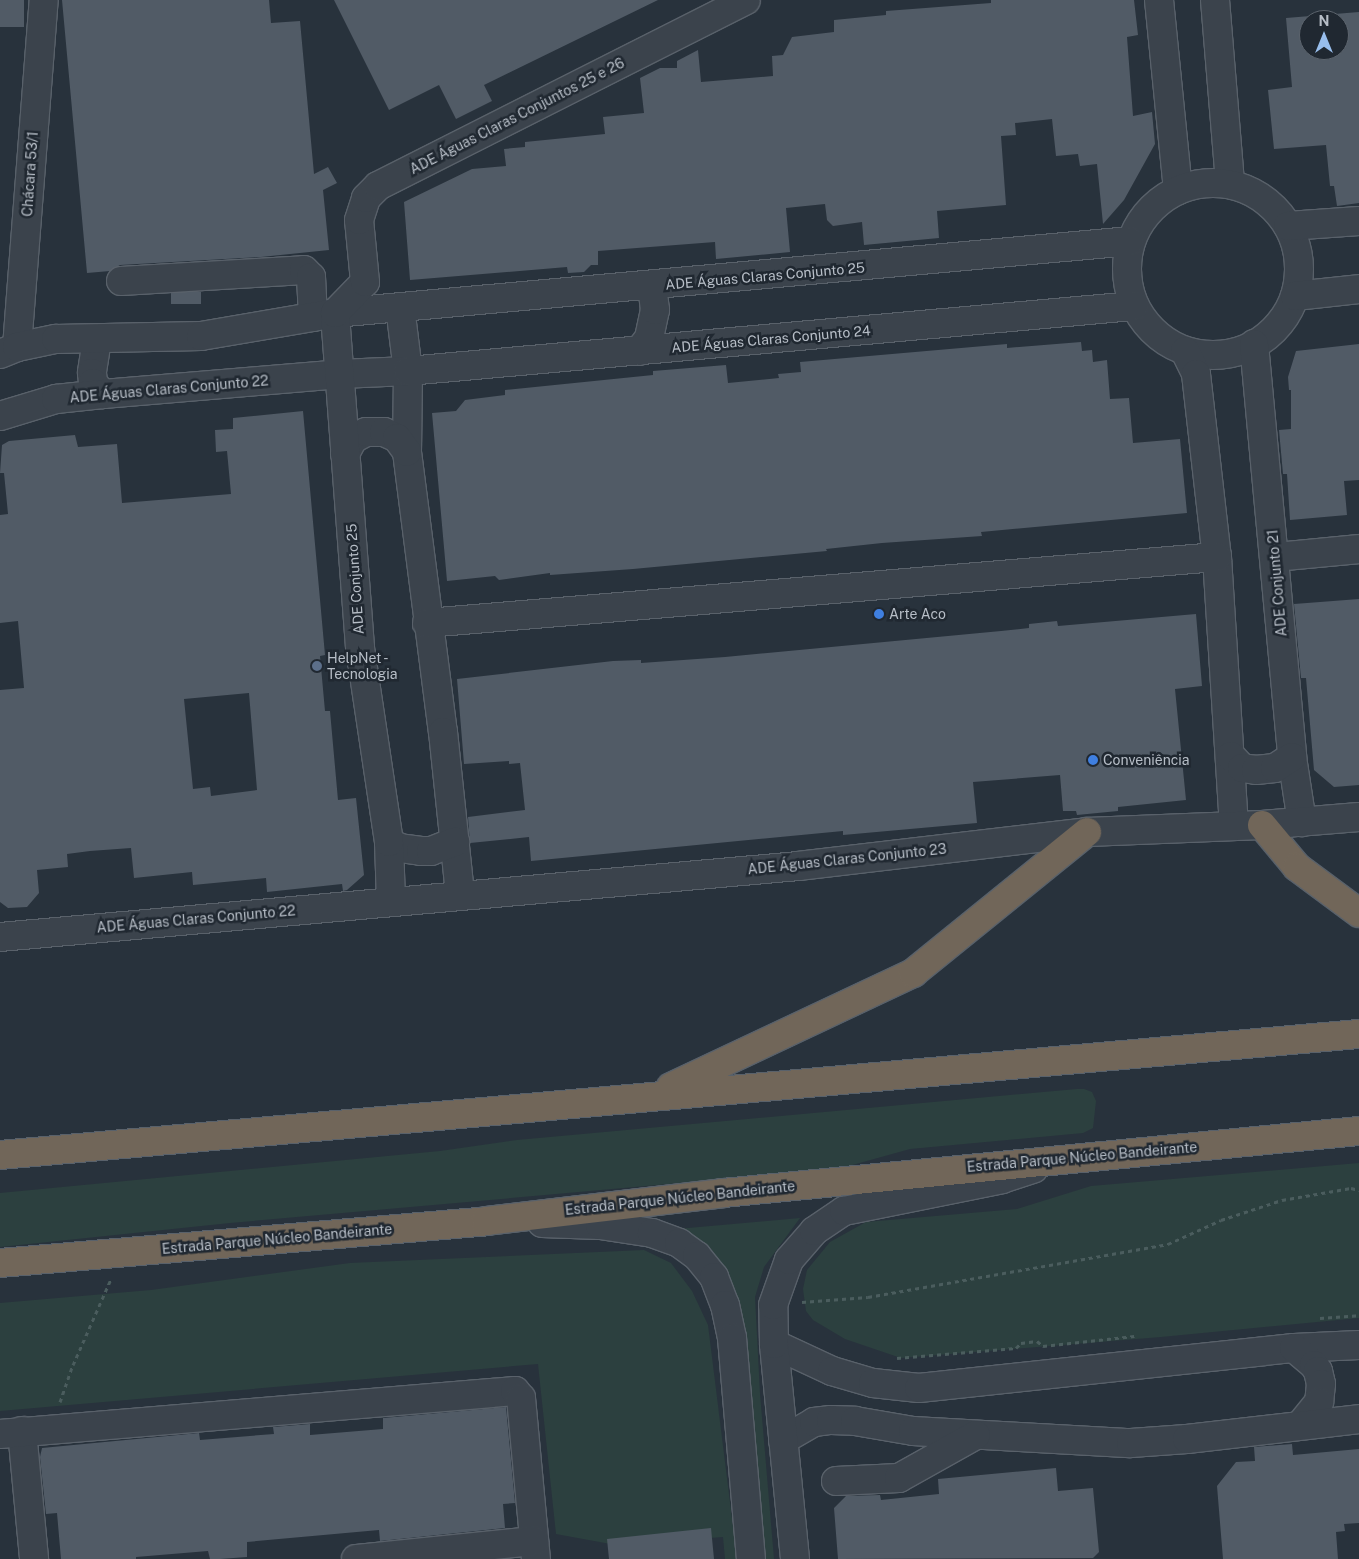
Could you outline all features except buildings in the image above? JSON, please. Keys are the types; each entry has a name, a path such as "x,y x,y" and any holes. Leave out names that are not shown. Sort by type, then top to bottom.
{"highway":[{"path":"1262,825 1297,866 1359,913"},
{"path":"653,1095 913,973 1087,832"},
{"path":"0,1155 653,1095 1092,1059 1359,1034"},
{"name":"Estrada Parque Núcleo Bandeirante","path":"0,1262 486,1221 724,1192 1359,1131"}],"street":[{"name":"Chácara 53/1","path":"8,351 44,0"},
{"name":"ADE Águas Claras Conjuntos 25 e 26","path":"365,282 359,220 366,198 378,186 746,0"},
{"path":"1159,0 1178,190"},
{"path":"1215,0 1230,184"},
{"path":"1203,183 1230,184 1253,192 1274,207 1288,226 1297,248 1299,264 1295,296 1286,315 1272,332 1254,344 1232,353 1208,355 1185,350 1164,340 1147,325 1134,306 1128,285 1126,263 1130,241 1148,210 1178,190 1203,183"},
{"path":"1288,226 1359,221"},
{"name":"ADE Águas Claras Conjunto 25","path":"8,351 56,340 201,336 324,315 400,307 652,286 1130,241"},
{"name":"ADE Conjunto 25","path":"121,281 304,270 311,278 324,315 340,374 360,647 388,842 391,902"},
{"path":"324,315 365,282 400,307 408,372 407,452 427,623 443,732 460,895"},
{"path":"639,351 649,338 655,310 652,286"},
{"path":"1295,296 1359,289"},
{"name":"ADE Águas Claras Conjunto 24","path":"408,372 1134,306"},
{"path":"97,340 92,382 103,394"},
{"name":"ADE Conjunto 21","path":"1254,344 1292,757 1302,822"},
{"path":"1185,350 1196,374 1217,557 1234,825"},
{"name":"ADE Águas Claras Conjunto 22","path":"0,416 56,399 340,374 408,372"},
{"path":"345,454 353,439 366,432 384,432 397,438 407,452"},
{"path":"1275,557 1359,549"},
{"path":"427,623 1217,557"},
{"path":"1231,756 1242,768 1256,770 1275,768 1292,757"},
{"name":"ADE Águas Claras Conjunto 23","path":"391,902 798,866 1087,832 1262,825 1359,817"},
{"path":"388,842 400,848 432,850 454,842"},
{"name":"ADE Águas Claras Conjunto 22","path":"0,937 391,902"},
{"path":"795,1559 774,1344 773,1305 789,1260 814,1231 844,1211 1002,1179 1064,1158"},
{"path":"486,1221 600,1224 652,1233 679,1243 697,1256 714,1277 726,1305 732,1338 751,1559"},
{"path":"774,1344 832,1372 873,1383 919,1388 1294,1348 1359,1345"},
{"path":"1294,1348 1314,1364 1321,1384 1319,1402 1301,1424"},
{"path":"913,1431 919,1388"},
{"path":"34,1559 11,1432 514,1391 521,1398 535,1550 356,1559"},
{"path":"783,1440 814,1422 831,1420 855,1421 913,1431 1131,1443 1187,1439 1301,1424 1359,1419"},
{"path":"836,1481 899,1478 976,1435"}],"path":[{"path":"773,1305 868,1297 1168,1244 1221,1220 1282,1200 1351,1188 1359,1190"},
{"path":"50,1429 73,1364 122,1252"},
{"path":"1310,1319 1359,1314"},
{"path":"893,1358 1016,1348 1022,1343 1037,1341 1042,1346 1135,1336"}],"green space":[{"path":"1077,1089 1092,1092 1096,1101 1093,1128 1083,1133 910,1149 838,1169 230,1223 0,1247 0,1193 440,1151 517,1140"},
{"path":"1359,1163 1359,1318 1161,1337 901,1358 845,1339 813,1320 806,1311 803,1289 807,1270 830,1242 866,1222 1017,1209 1091,1186"},
{"path":"800,1218 764,1267 755,1297 760,1394 774,1559 759,1559 742,1364 677,1229"},
{"path":"644,1250 671,1263 692,1291 708,1325 737,1559 725,1559 723,1537 616,1545 556,1534 538,1364 0,1411 0,1303 151,1290 350,1263"}],"place":[{"name":"Arte Aco","path":"879,614"},
{"name":"HelpNet - Tecnologia","path":"317,666"},
{"name":"Conveniência","path":"1093,760"}]}
